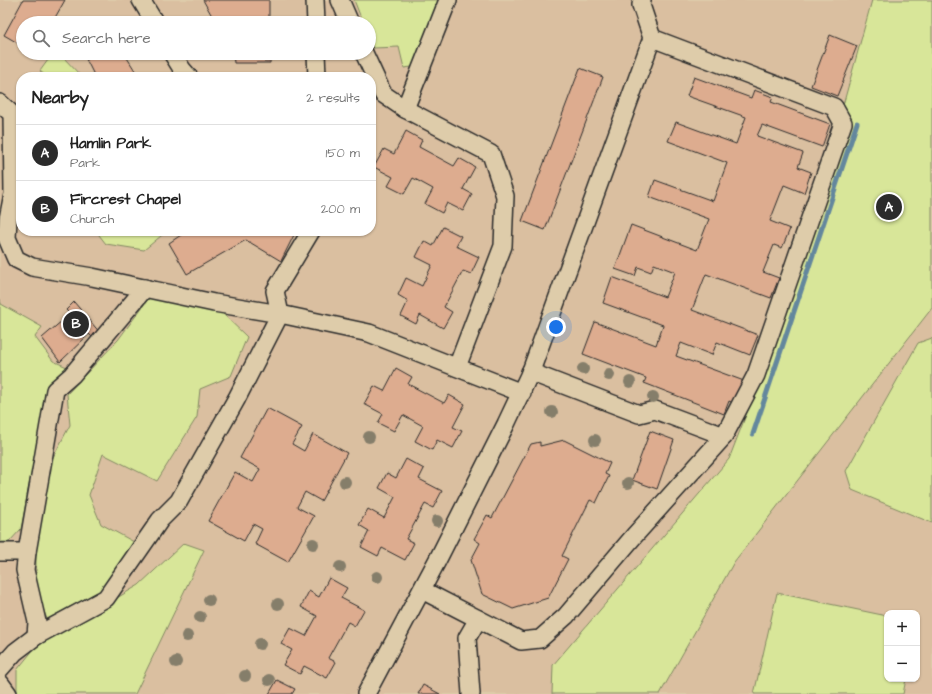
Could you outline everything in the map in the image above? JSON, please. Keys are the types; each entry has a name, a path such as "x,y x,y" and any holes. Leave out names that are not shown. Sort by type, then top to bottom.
{"lane":[{"path":"141,0 151,16"},
{"path":"315,0 316,16"},
{"path":"340,0 347,16"},
{"path":"405,108 448,0"},
{"path":"366,694 422,590 522,393 652,38 641,5 642,0"},
{"path":"422,590 521,642 540,639 566,616 634,536 724,436 756,375 843,123 834,107 652,38"},
{"path":"176,60 185,72"},
{"path":"316,60 317,72"},
{"path":"367,60 373,72"},
{"path":"376,79 383,94 405,108 491,154 504,196 502,246 457,367"},
{"path":"0,103 12,114 13,194 8,219 7,238 16,259 32,267 92,277 369,333 522,393"},
{"path":"0,669 15,652 36,636 106,598 160,520 179,501 237,398 280,314 275,291 308,236"},
{"path":"36,636 37,622 26,570 27,552 56,390 72,375 145,288"},
{"path":"530,372 639,414 655,410 724,436"},
{"path":"0,552 27,552"},
{"path":"471,694 467,638 478,619"},
{"path":"0,683 8,694"}],"shaded area":[{"path":"0,0 873,0 932,296 932,694 0,694"}],"green space":[{"path":"354,0 443,0 419,66 404,68 399,47 376,48 376,16 360,16"},
{"path":"872,0 932,0 932,308 734,562 660,694 552,694 553,665 729,459 787,309"},
{"path":"48,60 66,60 77,72 41,72 40,71"},
{"path":"100,236 161,236 144,250 106,244"},
{"path":"149,298 221,312 247,337 231,376 200,389 197,417 157,481 103,454 89,495 101,524 134,542 100,591 47,619 36,591 36,546 50,463 70,425 67,394 118,340"},
{"path":"0,299 1,304 42,327 35,337 53,361 67,367 47,388 21,529 9,542 0,542"},
{"path":"932,338 932,523 852,490 846,471 918,343"},
{"path":"184,543 204,550 135,694 17,694 17,670 38,644 139,585"},
{"path":"777,593 884,615 884,682 905,682 903,694 754,694"}],"building":[{"path":"23,0 65,0 56,16 16,16 16,42 4,35"},
{"path":"203,0 269,0 269,16 212,16"},
{"path":"830,35 857,46 837,96 811,86"},
{"path":"86,60 128,60 136,72 92,72"},
{"path":"234,60 270,60 270,63 234,63"},
{"path":"580,68 603,77 545,230 522,221"},
{"path":"694,77 751,98 754,90 773,97 771,102 830,124 822,147 762,125 757,136 803,153 798,167 811,172 804,193 784,185 770,221 790,229 782,248 774,245 763,272 779,278 771,298 706,274 692,310 758,335 750,355 717,342 712,355 681,343 676,356 744,381 735,404 729,401 724,414 644,383 646,378 583,354 595,322 656,345 663,325 603,303 612,277 665,297 675,272 654,264 651,272 638,267 635,276 615,269 631,225 697,250 709,219 649,197 655,180 713,201 727,163 668,141 676,122 736,144 746,117 687,96"},
{"path":"406,131 422,140 419,147 454,166 459,158 475,167 463,189 472,194 463,211 447,203 442,213 425,204 433,189 413,178 404,194 388,186 393,177 376,168 376,163 384,149 394,154"},
{"path":"443,227 461,236 456,246 479,257 471,274 463,271 444,307 452,312 443,328 420,315 416,324 401,316 408,301 398,295 406,278 422,286 432,265 416,257 424,241 433,246"},
{"path":"180,236 294,236 281,261 246,240 187,274 169,243"},
{"path":"74,302 101,334 94,339 89,334 60,362 42,338 70,314 66,310"},
{"path":"396,368 412,377 408,384 444,403 449,395 465,404 453,427 462,431 453,448 437,440 432,450 415,441 423,426 403,415 394,431 378,423 383,414 364,404 374,386 384,391"},
{"path":"267,408 302,427 292,444 304,451 313,434 347,453 321,501 305,492 297,507 314,516 288,562 255,544 262,529 253,524 244,541 208,521 235,472 253,482 260,469 240,458"},
{"path":"650,431 674,440 657,489 632,480"},
{"path":"564,440 610,463 605,474 609,476 596,503 590,500 562,556 568,559 548,598 513,609 482,594 471,560 480,543 474,539 487,515 492,518 531,444 540,442 540,446"},
{"path":"406,459 424,469 419,479 442,491 433,508 425,504 406,539 414,543 405,560 382,548 378,556 361,547 369,531 359,525 368,509 384,518 395,497 379,488 387,473 396,478"},
{"path":"329,578 347,588 341,598 364,610 355,626 348,622 328,658 336,662 327,678 304,666 300,674 283,665 292,650 281,644 290,628 306,636 317,616 301,607 309,591 319,597"},
{"path":"277,680 295,689 292,694 269,694"},
{"path":"423,685 440,694 418,694"}],"waterway":[{"path":"753,434 857,123"}],"place":[{"name":"Hamlin Park","path":"889,207"},
{"name":"Fircrest Chapel","path":"76,324"}]}
